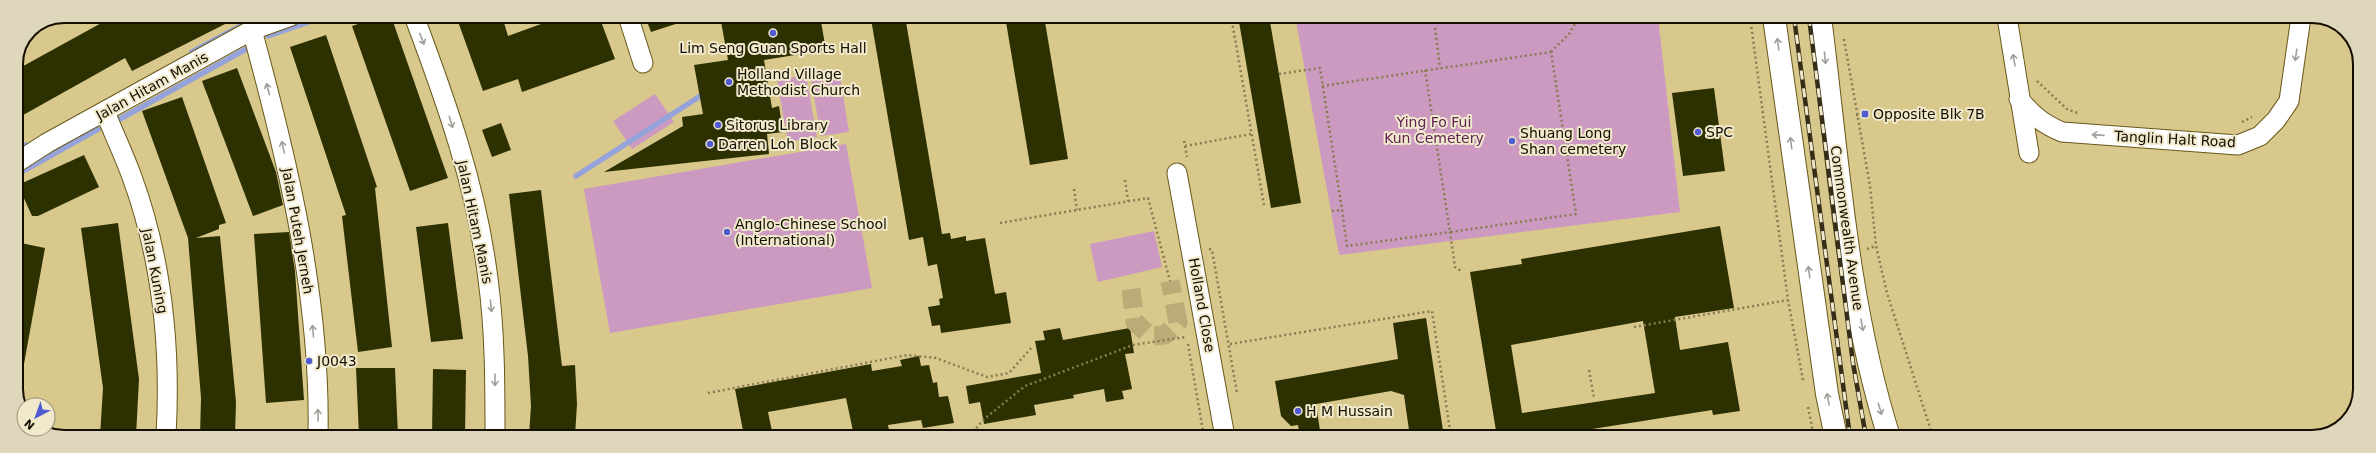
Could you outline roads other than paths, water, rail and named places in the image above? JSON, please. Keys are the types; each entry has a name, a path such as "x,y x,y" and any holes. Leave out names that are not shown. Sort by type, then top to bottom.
{"main road":[{"path":"1775,23 1827,394 1835,430"},
{"name":"Commonwealth Avenue","path":"1821,23 1848,248 1871,381 1887,430"}],"street":[{"name":"Jalan Hitam Manis","path":"23,158 47,143 252,30 272,23"},
{"name":"Jalan Hitam Manis","path":"417,23 442,92 466,171 479,226 488,277 495,342 496,430"},
{"path":"630,23 643,63"},
{"path":"2008,23 2029,153"},
{"name":"Tanglin Halt Road","path":"2020,99 2036,118 2045,125 2062,132 2238,145 2260,136 2276,120 2289,101 2300,23"},
{"name":"Jalan Puteh Jerneh","path":"252,30 282,140 301,236 315,356 318,430"},
{"name":"Jalan Kuning","path":"105,112 132,176 151,242 165,320 168,383 166,430"},
{"name":"Holland Close","path":"1177,173 1224,430"}],"waterway":[{"path":"192,52 246,23"},
{"path":"268,36 306,23"},
{"path":"120,119 246,49"},
{"path":"576,176 705,93"},
{"path":"23,171 98,129"}],"tunnel":[{"path":"1131,289 1135,322 1150,336 1165,335 1178,322 1170,281"}],"railway":[{"path":"1795,23 1849,430"},
{"path":"1810,23 1853,363 1865,430"}],"place":[{"name":"Lim Seng Guan Sports Hall","path":"773,33"},
{"name":"Holland Village Methodist Church","path":"729,82"},
{"name":"Opposite Blk 7B","path":"1865,114"},
{"name":"Sitorus Library","path":"718,125"},
{"name":"SPC","path":"1698,132"},
{"name":"Shuang Long Shan cemetery","path":"1512,141"},
{"name":"Darren Loh Block","path":"710,144"},
{"name":"Anglo-Chinese School (International)","path":"727,232"},
{"name":"J0043","path":"309,361"},
{"name":"H M Hussain","path":"1298,411"}],"park label":[{"name":"Ying Fo Fui Kun Cemetery","path":"1434,130"}]}
